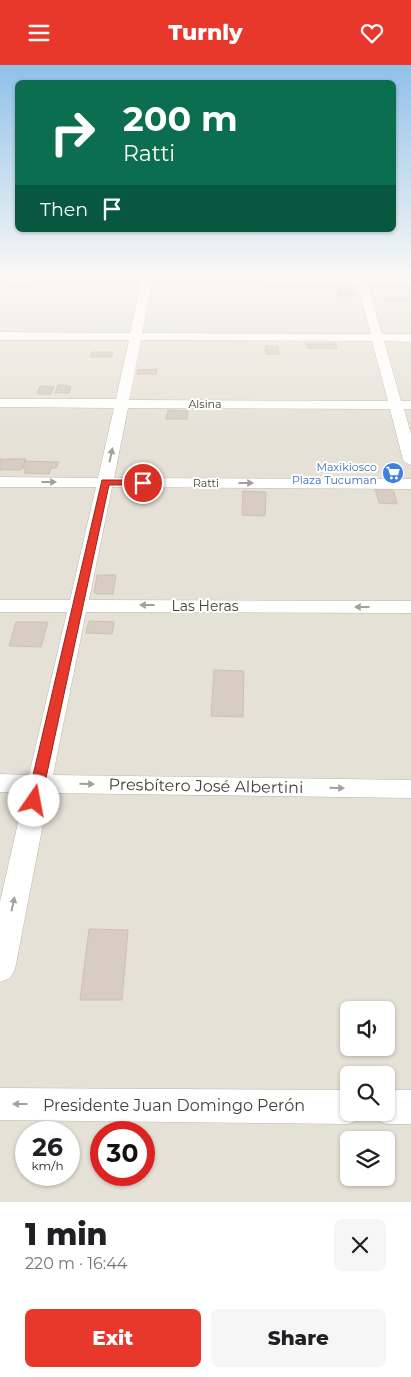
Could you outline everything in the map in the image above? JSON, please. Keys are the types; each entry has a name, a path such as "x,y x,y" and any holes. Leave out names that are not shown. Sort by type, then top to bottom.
{"street":[{"path":"0,969 38,783 138,328"},
{"path":"374,328 404,405 411,460"},
{"path":"0,336 411,338"},
{"name":"Alsina","path":"0,403 404,405"},
{"name":"Ratti","path":"0,482 411,484"},
{"name":"Las Heras","path":"0,606 411,607"},
{"name":"Presbítero José Albertini","path":"0,783 411,789"},
{"name":"Presidente Juan Domingo Perón","path":"0,1104 340,1107"},
{"path":"395,1107 411,1107"}],"shaded area":[{"path":"0,328 411,328 411,1202 0,1202"}],"building":[{"path":"306,344 336,344 337,349 307,348"},
{"path":"265,346 278,346 279,354 266,354"},
{"path":"92,352 113,352 112,357 90,357"},
{"path":"157,369 156,374 137,374 138,370"},
{"path":"58,385 71,387 69,393 55,393"},
{"path":"40,386 54,387 51,394 37,394"},
{"path":"168,410 188,411 187,419 166,419"},
{"path":"0,459 26,459 21,470 0,470"},
{"path":"25,461 59,462 56,468 51,468 49,474 24,473 26,468 22,468"},
{"path":"375,488 388,488 394,492 397,504 379,503"},
{"path":"243,491 266,492 265,516 242,515"},
{"path":"97,575 116,575 113,594 96,594 94,592"},
{"path":"89,621 114,622 112,634 86,633"},
{"path":"16,622 48,622 41,647 9,646"},
{"path":"214,670 244,671 243,717 211,716"},
{"path":"89,929 128,930 122,1000 80,1000"}],"place":[{"name":"Maxikiosco Plaza Tucuman","path":"393,473"}],"route":[{"path":"34,801 105,482 143,483"}]}
